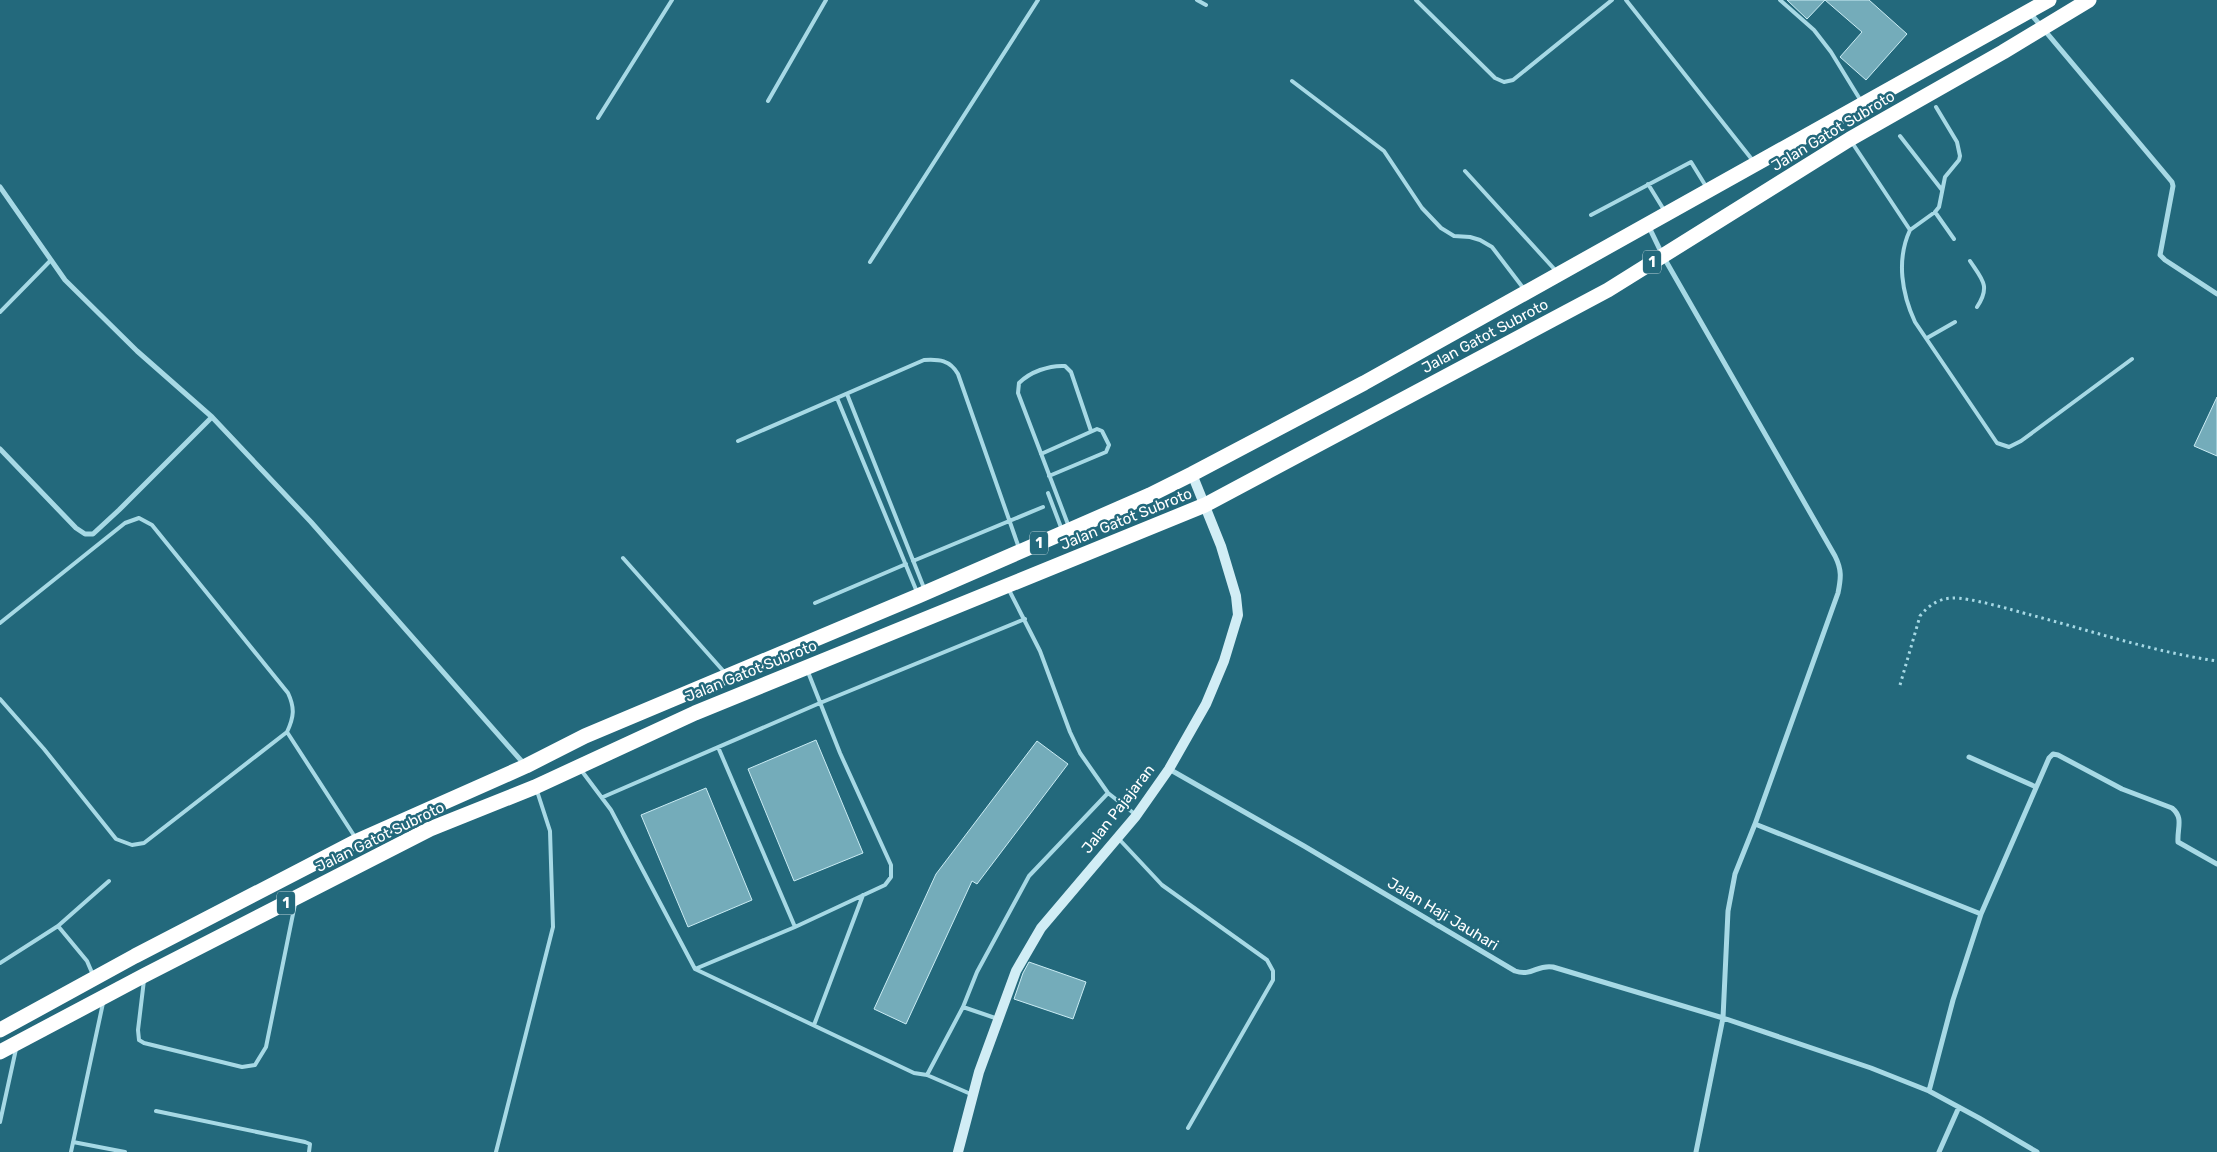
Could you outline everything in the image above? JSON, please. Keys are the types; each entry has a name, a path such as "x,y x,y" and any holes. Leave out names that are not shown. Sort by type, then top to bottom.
{"highway":[{"name":"Jalan Gatot Subroto","path":"4,1028 135,956 357,841 526,766 585,736 922,594 1150,495 1192,474 1364,383 1647,223 2029,13 2049,0"},
{"name":"Jalan Gatot Subroto","path":"0,1052 17,1045 145,975 430,829 535,787 695,713 1205,505 1608,290 1850,139 2042,30 2082,2"},
{"path":"526,766 535,787"},
{"path":"286,879 296,898"},
{"path":"135,956 145,975"},
{"path":"94,978 104,997"},
{"path":"4,1028 17,1045"}],"main road":[{"name":"Jalan Pajajaran","path":"958,1152 978,1072 1016,971 1041,928 1136,816 1169,769 1206,704 1224,661 1238,615 1233,582 1192,474"}],"street":[{"path":"2029,13 2172,182 2174,186 2160,255 2217,294"},
{"path":"0,187 50,261 94,310 212,417 311,522 526,766"},
{"path":"1647,223 1663,256 1841,570 1838,593 1755,824 1739,861 1731,890 1723,1018 1696,1152"},
{"path":"0,449 76,528 85,534 93,534 212,417"},
{"path":"1929,1091 1953,1000 1982,914 2052,754 2058,755 2122,789 2172,808 2178,813 2180,818 2178,842 2217,864"},
{"path":"1969,757 2036,787"},
{"name":"Jalan Haji Jauhari","path":"1169,769 1304,846 1514,971 1528,974 1544,966 1553,968 1723,1018 1871,1068 1929,1091 2037,1152"},
{"path":"1755,824 1982,914"},
{"path":"1939,1152 1960,1107"}],"lane":[{"path":"598,118 672,0"},
{"path":"768,101 826,0"},
{"path":"870,262 1038,0"},
{"path":"1197,0 1206,5"},
{"path":"1416,0 1495,78 1504,82 1513,80 1612,0"},
{"path":"1626,0 1755,164"},
{"path":"1780,0 1814,30 1831,52 1863,104"},
{"path":"1292,81 1384,150 1422,208 1441,228 1454,236 1470,237 1492,247 1526,292"},
{"path":"1936,107 1961,151 1959,160 1945,178 1939,206 1935,212 1910,230 1904,251 1902,284 1906,303 1915,322 1997,443 2009,447 2021,440 2132,359"},
{"path":"1900,136 1942,190"},
{"path":"1850,139 1910,230"},
{"path":"1591,215 1691,162 1708,190"},
{"path":"1464,171 1559,273"},
{"path":"1648,184 1666,213"},
{"path":"1935,212 1954,239"},
{"path":"0,312 50,261"},
{"path":"1970,261 1984,285 1985,294 1977,307"},
{"path":"1927,338 1955,322"},
{"path":"738,441 924,360 946,361 954,367 1020,551"},
{"path":"1066,531 1049,476 1018,393 1019,383 1026,376 1055,365 1065,366 1071,372 1091,431"},
{"path":"847,394 913,560 922,594"},
{"path":"837,398 906,564 922,594"},
{"path":"1041,454 1097,429 1102,431 1108,445 1106,452 1049,476"},
{"path":"1048,493 1066,531"},
{"path":"913,560 1043,507"},
{"path":"0,623 125,523 139,518 147,521 288,693 293,703 294,712 287,732 144,843 132,845 116,839 44,749 0,699"},
{"path":"623,558 727,675"},
{"path":"815,603 906,564"},
{"path":"1007,586 1025,619 1080,753 1108,792 1136,816"},
{"path":"603,797 820,703 1025,619"},
{"path":"695,969 864,895 885,884 891,877 891,865 840,753 807,668"},
{"path":"287,732 357,841"},
{"path":"718,747 794,927"},
{"path":"578,766 603,797 695,969 914,1073 927,1075 973,1095"},
{"path":"496,1152 553,927 550,831 535,787"},
{"path":"927,1075 963,1007 977,972 1029,876 1108,792"},
{"path":"1118,838 1162,885 1267,960 1273,970 1273,980 1188,1128"},
{"path":"0,963 58,926 109,882"},
{"path":"814,1026 864,895"},
{"path":"145,975 138,1030 139,1040 144,1043 242,1067 256,1065 266,1048 296,898"},
{"path":"58,926 87,961 94,978"},
{"path":"71,1152 104,997"},
{"path":"963,1007 998,1019"},
{"path":"0,1122 17,1045"},
{"path":"156,1111 305,1142 310,1144 310,1152"},
{"path":"73,1142 125,1152"}],"path":[{"path":"1900,685 1920,616 1927,607 1936,601 1953,598 2017,611 2180,656 2217,661"}],"building":[{"path":"1787,0 1825,0 1807,19"},
{"path":"1825,0 1869,0 1907,34 1866,80 1840,57 1862,32"},
{"path":"2217,397 2217,456 2194,446"},
{"path":"816,740 863,853 794,881 748,769"},
{"path":"1037,741 1068,764 977,884 972,881 906,1024 874,1009 936,874"},
{"path":"706,788 752,900 688,927 641,815"},
{"path":"1029,962 1086,982 1073,1019 1014,999"}]}
